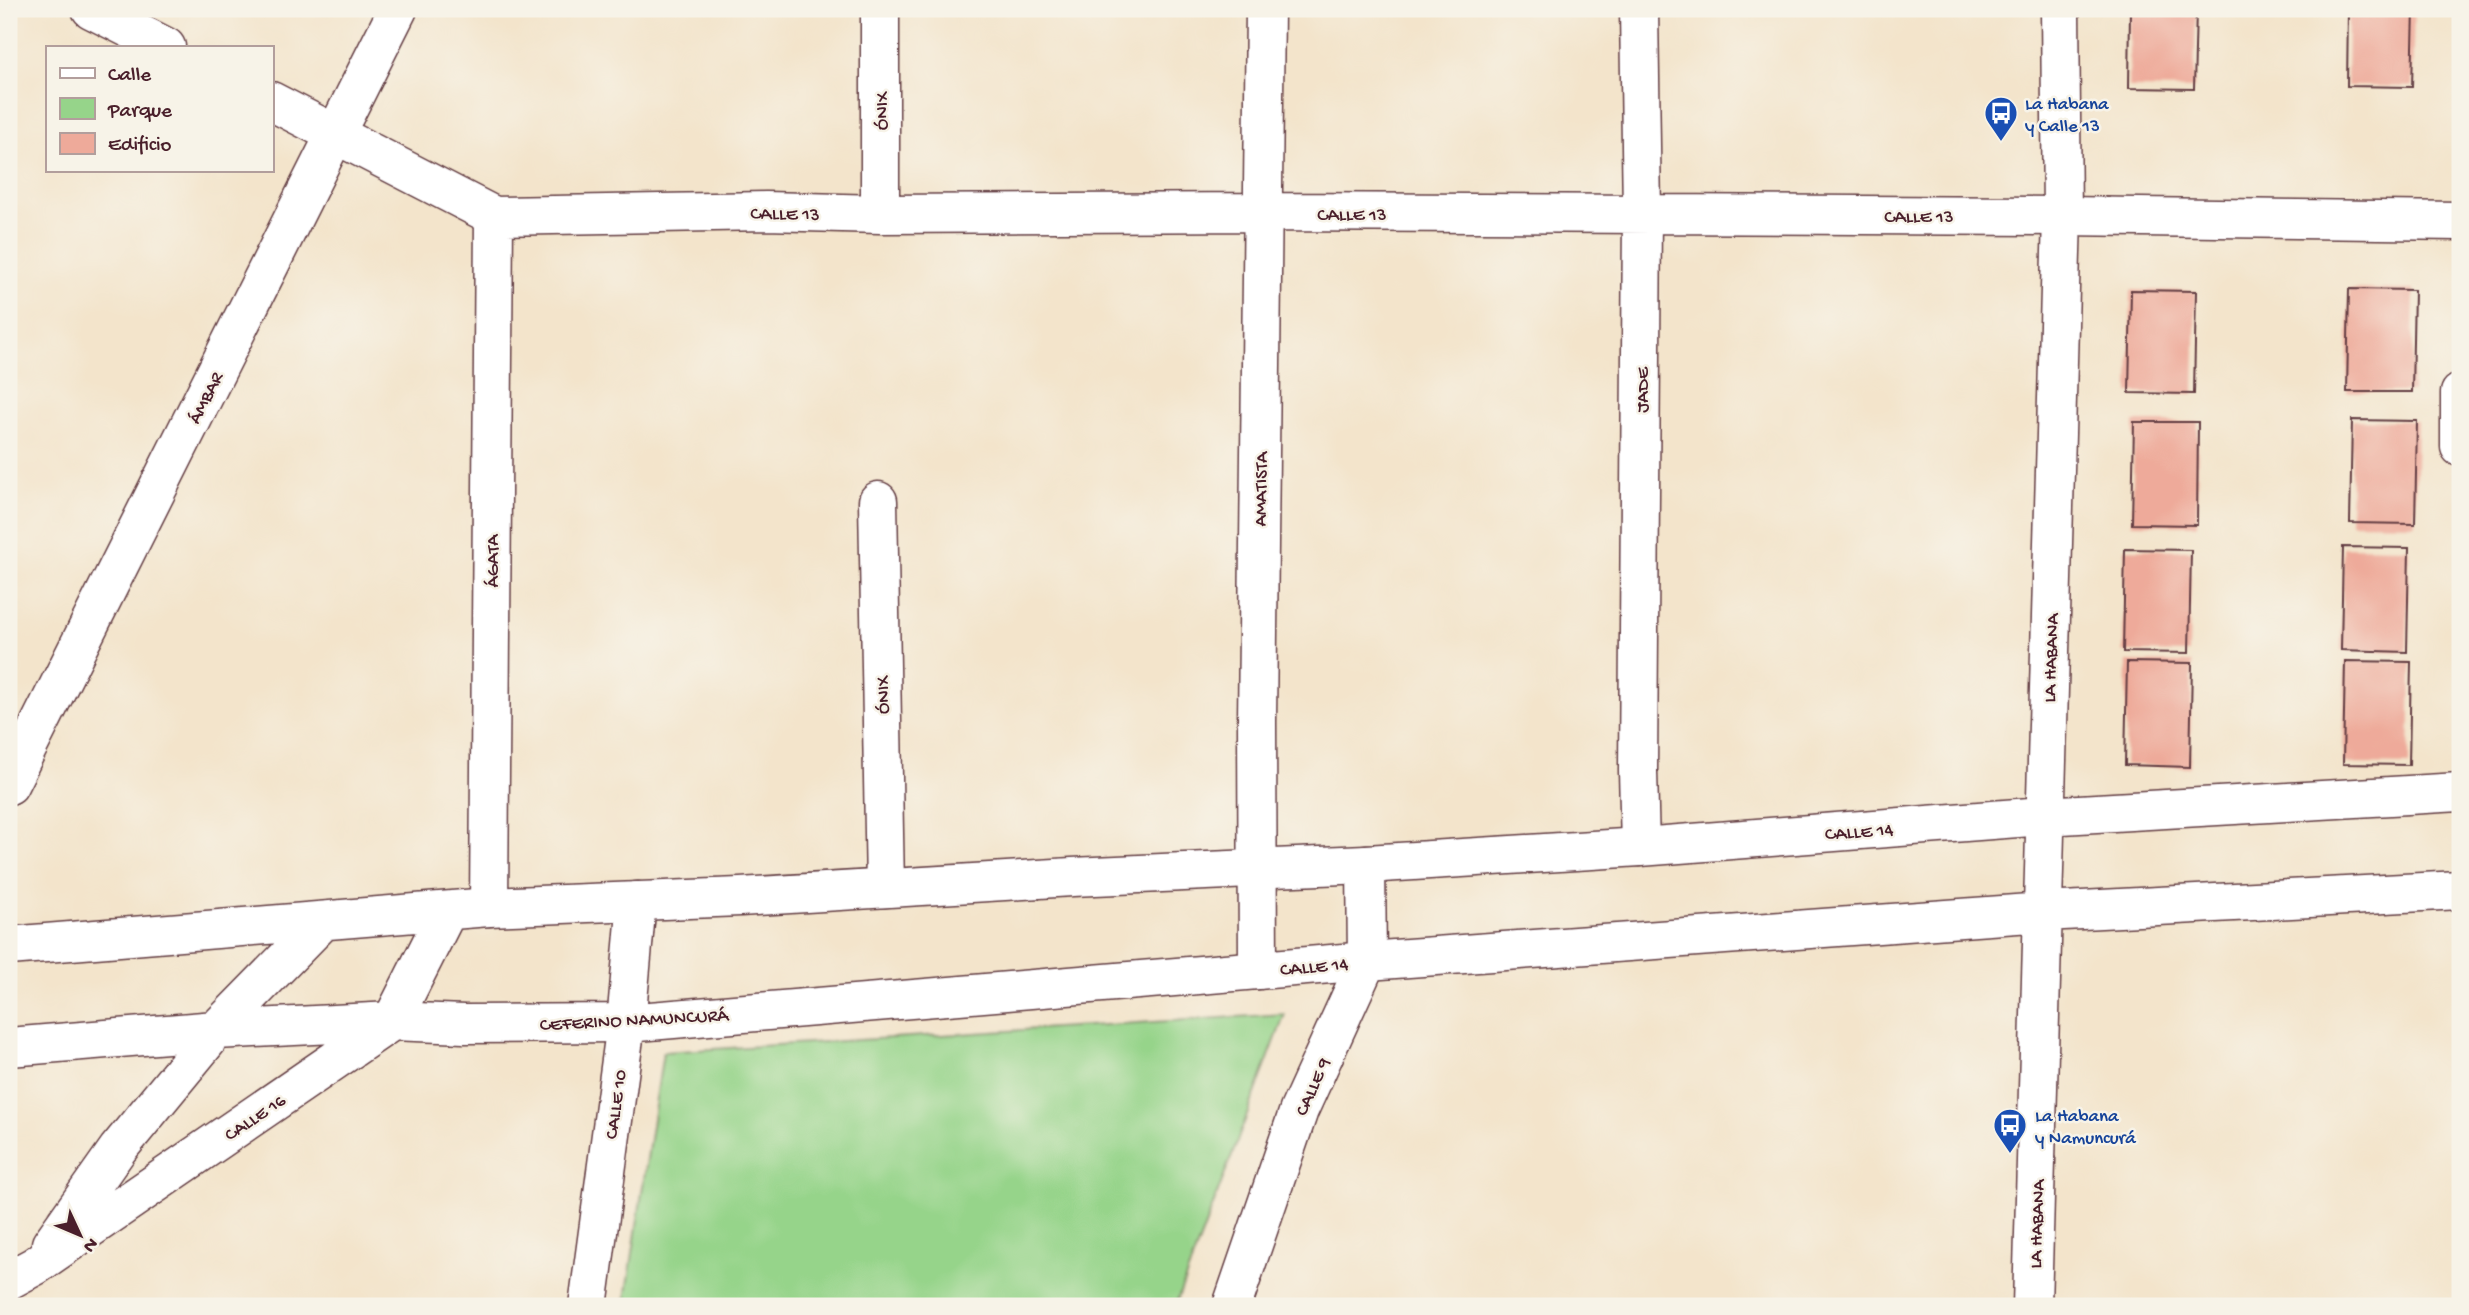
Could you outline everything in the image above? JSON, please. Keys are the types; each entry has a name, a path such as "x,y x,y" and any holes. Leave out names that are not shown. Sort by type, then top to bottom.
{"street":[{"path":"91,9 164,46"},
{"name":"ÁMBAR","path":"9,785 397,9"},
{"name":"ÓNIX","path":"880,9 880,214"},
{"name":"AMATISTA","path":"1258,970 1257,723 1265,9"},
{"name":"JADE","path":"1639,9 1642,214 1638,771 1640,847"},
{"name":"LA HABANA","path":"2032,1306 2062,216 2060,9"},
{"name":"CALLE 13","path":"273,102 494,216 766,211 880,214 1263,212 2460,221"},
{"name":"ÁGATA","path":"488,907 494,216"},
{"path":"2460,393 2460,447"},
{"name":"ÓNIX","path":"878,501 885,888"},
{"name":"CALLE 14","path":"1257,869 1640,847 2045,816 2460,792"},
{"name":"CALLE 9","path":"1232,1306 1300,1110 1367,961 1366,864"},
{"path":"9,946 488,907 1257,869"},
{"name":"CALLE 14","path":"1258,970 2044,912 2460,890"},
{"name":"CALLE 10","path":"588,1306 626,1023 637,901"},
{"name":"CALLE 16","path":"17,1278 391,1021 447,912"},
{"path":"17,1278 216,1030 322,922"},
{"name":"CEFERINO NAMUNCURÁ","path":"9,1047 216,1030 391,1021 464,1024 626,1023 1258,970"}],"green space":[{"path":"1285,1014 1175,1306 625,1306 663,1052"}],"building":[{"path":"2130,9 2196,9 2194,89 2129,88"},
{"path":"2348,9 2414,9 2412,87 2347,86"},
{"path":"2349,289 2414,290 2412,392 2347,392"},
{"path":"2131,290 2196,291 2194,394 2129,393"},
{"path":"2352,420 2417,421 2415,524 2350,523"},
{"path":"2134,422 2198,422 2197,525 2132,524"},
{"path":"2343,547 2409,548 2407,652 2341,650"},
{"path":"2125,549 2191,550 2189,653 2123,652"},
{"path":"2345,661 2411,662 2409,765 2343,764"},
{"path":"2127,662 2192,663 2190,767 2125,765"}],"place":[{"name":"La Habana y Calle 13","path":"2001,143"},
{"name":"La Habana y Namuncurá","path":"2010,1155"}]}
